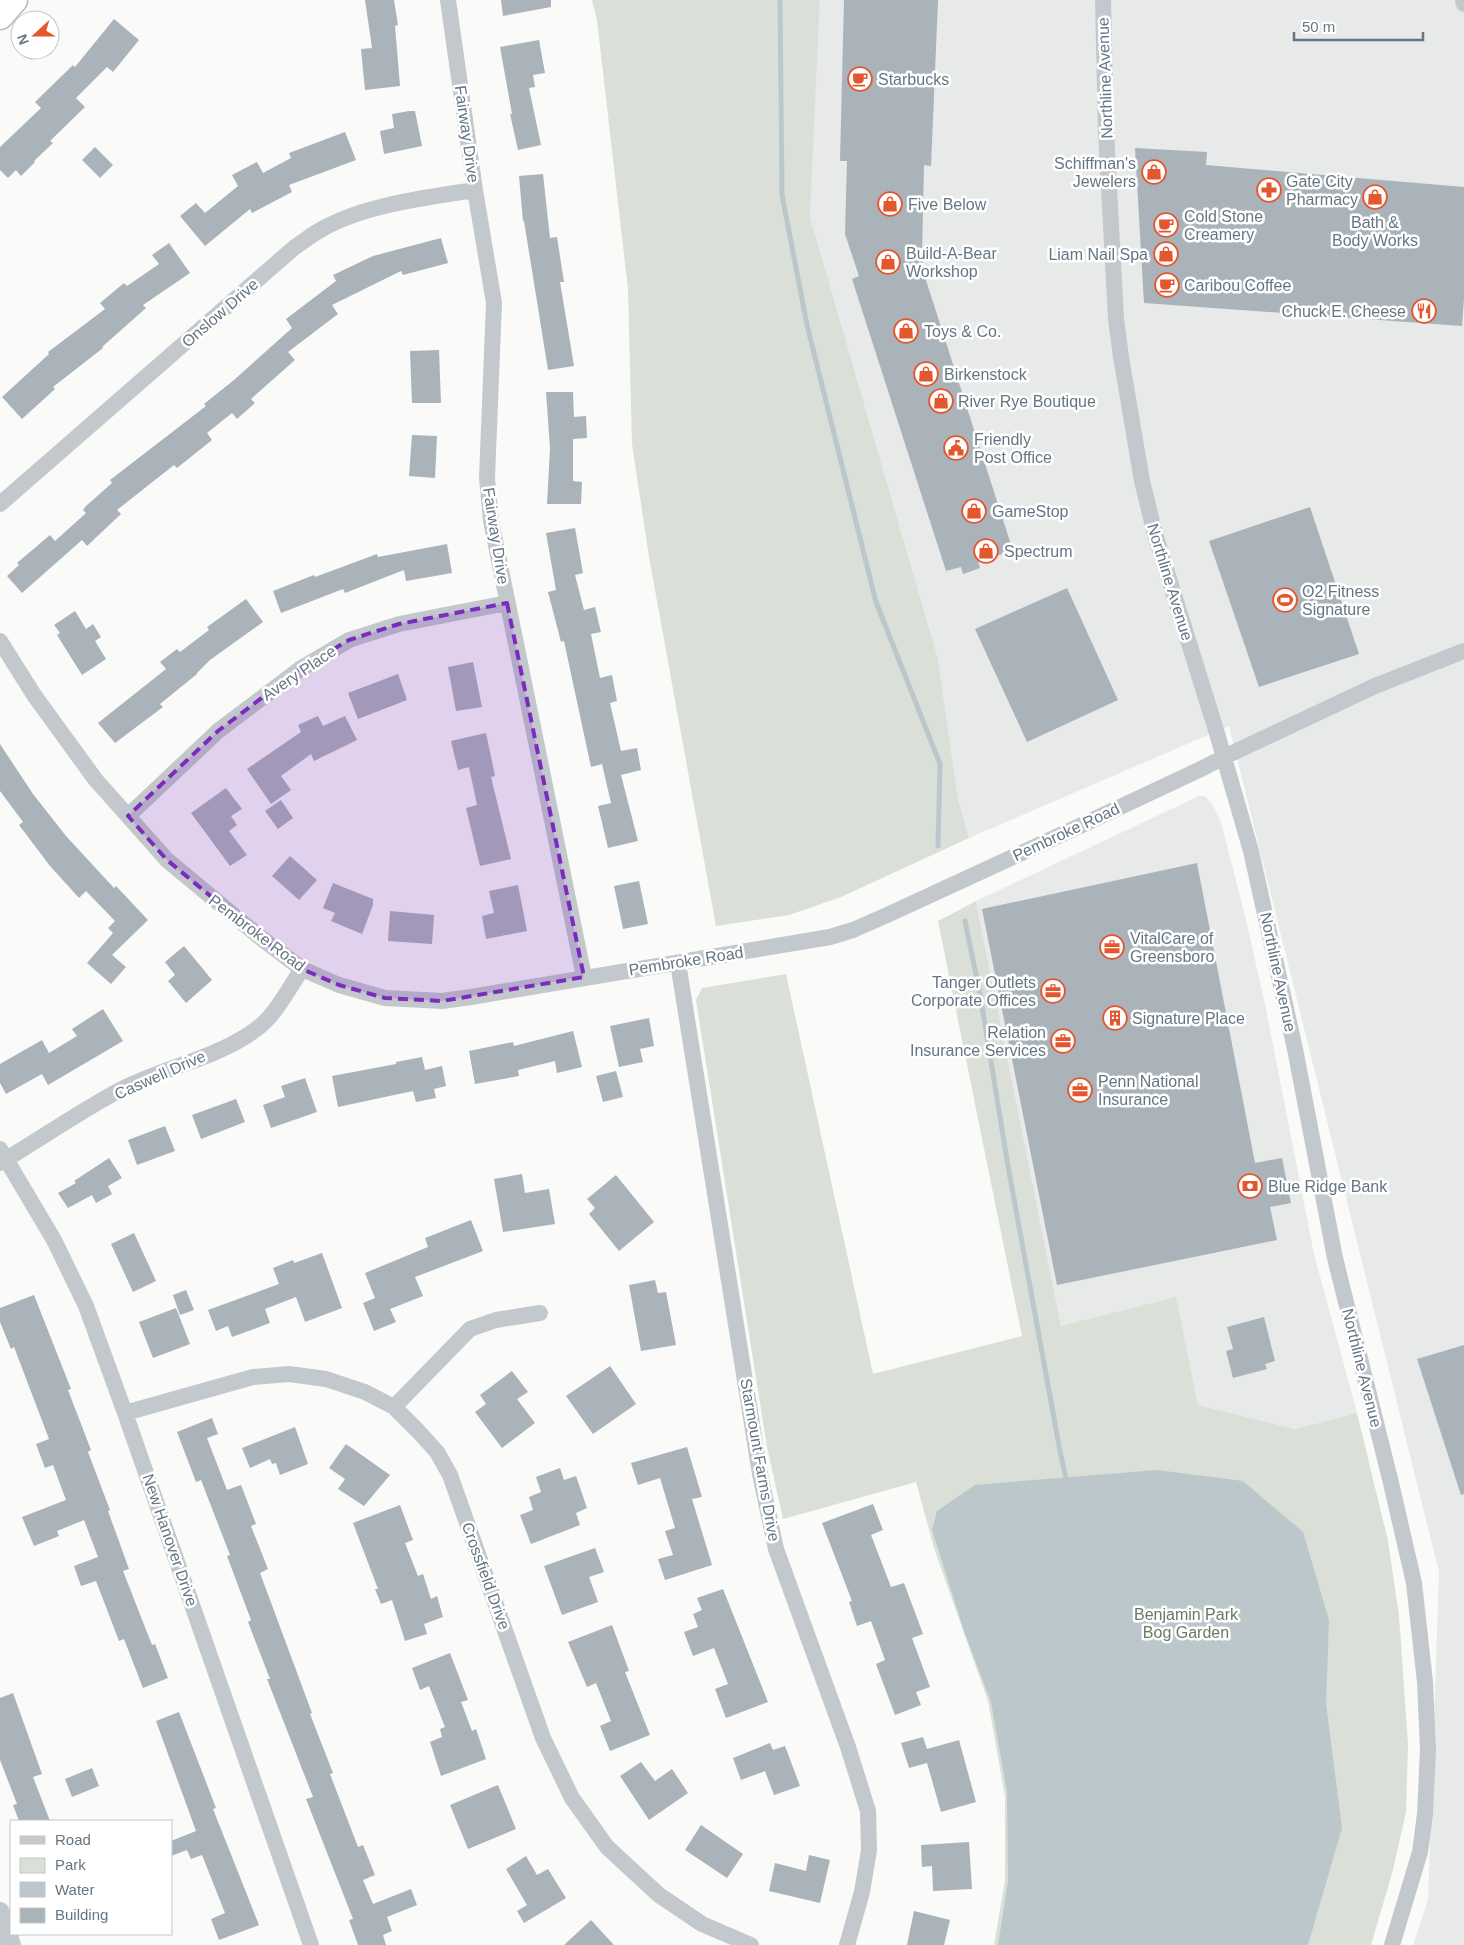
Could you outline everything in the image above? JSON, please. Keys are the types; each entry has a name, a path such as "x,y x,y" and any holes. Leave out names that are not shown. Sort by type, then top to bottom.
{"highway":[{"path":"0,16 14,0"}],"street":[{"name":"Fairway Drive","path":"448,0 474,190 494,304 486,478 491,521 584,977"},
{"name":"Northline Avenue","path":"1103,0 1107,136 1116,318 1142,481 1150,516 1251,851 1295,1049 1334,1258 1392,1483 1414,1583 1425,1682 1428,1750 1425,1814 1420,1852 1392,1945"},
{"path":"1463,0 1464,4"},
{"name":"Onslow Drive","path":"0,504 295,247 317,233 351,216 417,199 474,190"},
{"name":"Avery Place","path":"128,816 218,731 300,668 349,640 399,624 507,603"},
{"name":"Pembroke Road","path":"0,640 34,695 95,779 167,860 221,906 302,969 338,986 386,998 410,1000 442,1000 471,997 810,941 853,930 1082,825 1376,686 1464,651"},
{"name":"Starmount Farms Drive","path":"678,962 760,1474 776,1549 848,1746 868,1811 869,1850 862,1892 847,1945"},
{"name":"Caswell Drive","path":"2,1157 121,1090 226,1046 261,1026 302,969"},
{"name":"New Hanover Drive","path":"2,1157 54,1240 86,1306 311,1945"},
{"path":"394,1407 470,1329 496,1320 540,1313"},
{"name":"Crossfield Drive","path":"125,1413 253,1377 289,1374 326,1379 365,1392 394,1407 436,1452 450,1475 543,1738 572,1798 607,1847 659,1895 702,1924 752,1945"},
{"path":"0,1912 11,1945"}],"highlighted area":[{"path":"507,603 584,977 442,1001 385,998 339,985 302,969 261,938 167,860 128,816 218,731 300,669 349,640 399,624"}],"shaded area":[{"path":"820,0 1464,0 1464,1945 1413,1945 1428,1900 1439,1572 1229,726 969,838 958,799 938,659 810,217"},
{"path":"1199,796 1205,796 1213,806 1221,822 1265,1004 1314,1254 1357,1413 1295,1429 1198,1405 1176,1298 1061,1327 976,901"}],"green space":[{"path":"592,0 820,0 810,217 938,659 958,799 969,838 841,897 789,915 716,926 649,557 632,444 628,289 597,20"},
{"name":"Benjamin Park Bog Garden","path":"976,901 1061,1326 1176,1297 1198,1405 1295,1429 1357,1413 1388,1541 1399,1616 1408,1744 1406,1812 1393,1870 1371,1945 994,1945 1005,1881 1005,1796 988,1701 935,1551 916,1482 783,1519 767,1447 696,1000 702,988 786,974 873,1374 1022,1336 938,921"}],"water":[{"path":"1157,1470 1243,1481 1303,1532 1329,1620 1326,1704 1342,1828 1308,1945 998,1945 1008,1881 1007,1792 991,1702 965,1634 932,1530 937,1511 975,1485"}],"building":[{"path":"365,0 394,0 398,25 395,26 400,86 365,90 361,49 372,48"},
{"path":"501,0 551,0 551,7 503,16"},
{"path":"844,0 938,0 931,166 924,165 922,255 924,274 1013,551 978,561 980,568 963,574 961,567 946,571 852,279 859,276 845,234 847,161 840,161"},
{"path":"114,19 139,40 113,72 107,67 76,98 85,107 50,141 53,143 35,162 21,176 16,170 8,178 0,170 0,147 41,108 35,102 73,65 75,67"},
{"path":"539,40 545,73 533,75 535,87 529,88 541,145 518,150 510,114 512,114 500,47"},
{"path":"415,111 422,146 384,154 380,131 394,128 392,114"},
{"path":"345,132 356,160 289,185 292,192 252,213 250,209 205,246 180,216 196,203 205,213 238,186 232,175 257,162 263,173 291,158 289,153"},
{"path":"95,147 113,165 100,178 82,160"},
{"path":"1135,148 1207,152 1206,165 1464,187 1464,298 1462,326 1144,303"},
{"path":"543,174 550,238 557,237 564,282 560,282 574,366 548,370 523,221 519,176"},
{"path":"441,238 448,263 403,275 401,271 332,305 338,314 288,352 295,360 251,399 255,403 237,419 232,413 207,433 212,440 177,468 174,465 117,510 121,514 87,546 82,540 22,593 7,576 19,565 17,563 50,535 55,541 86,513 83,510 112,483 110,480 206,406 204,404 292,328 286,319 336,281 333,275 373,256"},
{"path":"169,243 190,273 143,305 146,308 103,348 53,387 55,389 22,419 2,397 49,354 48,352 105,309 100,303 124,283 127,286 159,264 152,255"},
{"path":"439,350 441,403 412,403 410,351"},
{"path":"546,392 573,392 574,417 586,416 587,438 573,439 573,481 582,482 581,504 547,504 550,448"},
{"path":"412,435 437,436 435,478 409,476"},
{"path":"1310,507 1359,654 1259,687 1209,541"},
{"path":"575,528 583,573 575,575 584,610 595,607 601,632 591,634 600,678 612,675 617,701 610,703 621,751 637,748 641,770 621,775 638,841 608,848 598,806 611,803 602,764 591,767 564,641 561,642 548,592 556,590 546,533"},
{"path":"447,544 452,573 406,581 404,570 345,593 343,589 281,613 273,591 377,554 378,557"},
{"path":"1067,588 1118,700 1027,742 975,629"},
{"path":"246,599 263,622 210,660 197,674 160,704 163,707 115,743 98,723 166,669 160,662 177,649 180,652 209,630 207,627"},
{"path":"75,611 86,629 93,624 101,637 95,641 106,659 82,675 57,635 60,633 54,625"},
{"path":"473,662 482,707 456,711 448,667"},
{"path":"398,674 407,700 358,719 348,693"},
{"path":"318,716 323,726 345,716 357,740 314,761 311,754 281,776 291,790 271,804 247,769 301,732 298,725"},
{"path":"486,733 495,776 491,777 511,859 480,866 466,808 477,805 469,767 458,770 451,741"},
{"path":"0,744 33,794 66,836 114,888 116,886 148,920 112,955 126,967 111,984 87,963 113,933 108,928 115,921 86,891 79,898 50,866 19,825 23,822 0,791"},
{"path":"226,788 242,809 231,816 237,825 229,831 247,855 230,866 191,813"},
{"path":"281,800 293,818 278,829 265,811"},
{"path":"290,856 317,880 299,900 272,876"},
{"name":"Signature Place","path":"1197,863 1255,1163 1282,1158 1291,1203 1270,1207 1277,1240 1057,1285 982,909"},
{"path":"639,881 648,924 623,929 614,886"},
{"path":"333,883 373,899 373,905 362,934 331,921 335,913 323,908"},
{"path":"518,885 527,931 486,939 482,916 494,913 489,891"},
{"path":"390,911 434,915 432,944 388,941"},
{"path":"184,946 212,980 186,1003 168,981 175,975 165,962"},
{"path":"103,1009 123,1041 48,1085 42,1074 6,1094 0,1083 0,1064 42,1040 49,1053 77,1036 72,1029"},
{"path":"649,1018 654,1046 640,1049 643,1062 619,1067 610,1026"},
{"path":"573,1031 582,1067 557,1073 555,1061 518,1070 519,1076 475,1084 469,1051 513,1042 514,1046"},
{"path":"422,1057 425,1070 442,1066 446,1086 434,1089 436,1098 416,1102 413,1091 338,1107 332,1076"},
{"path":"616,1071 623,1097 603,1102 596,1076"},
{"path":"305,1078 317,1112 271,1128 263,1105 285,1097 281,1086"},
{"path":"236,1099 245,1122 201,1139 192,1115"},
{"path":"165,1126 175,1151 137,1165 128,1140"},
{"path":"109,1158 122,1178 108,1186 112,1194 96,1203 92,1195 68,1208 58,1193 76,1183 74,1181"},
{"path":"522,1174 525,1193 549,1189 555,1224 503,1232 494,1179"},
{"path":"616,1175 654,1222 619,1251 589,1214 595,1208 587,1199"},
{"path":"471,1220 483,1251 415,1277 423,1296 390,1309 396,1322 374,1331 363,1303 375,1298 365,1273 428,1247 425,1238"},
{"path":"134,1233 156,1281 133,1292 111,1244"},
{"path":"322,1253 342,1308 305,1322 296,1297 265,1309 270,1323 232,1337 228,1326 216,1331 208,1310 279,1284 273,1268 293,1260 294,1263"},
{"path":"655,1280 658,1293 666,1292 676,1345 641,1351 629,1285"},
{"path":"186,1290 194,1310 180,1315 173,1295"},
{"path":"34,1295 71,1389 68,1390 91,1450 88,1452 110,1510 108,1511 129,1569 123,1571 152,1645 155,1644 168,1678 143,1688 124,1639 119,1641 96,1581 81,1586 74,1566 98,1557 84,1520 57,1531 59,1536 34,1546 22,1517 66,1500 53,1465 45,1468 36,1444 49,1439 14,1347 11,1349 0,1322 0,1308"},
{"path":"176,1308 190,1344 153,1358 139,1322"},
{"path":"1264,1317 1275,1361 1265,1364 1267,1369 1233,1378 1226,1351 1233,1349 1227,1327"},
{"path":"1464,1345 1464,1494 1461,1495 1417,1359"},
{"path":"610,1366 636,1404 593,1434 566,1396"},
{"path":"512,1371 528,1392 517,1399 535,1423 502,1448 475,1412 486,1404 480,1395"},
{"path":"212,1418 218,1434 207,1438 227,1490 241,1485 256,1524 251,1526 268,1569 260,1573 333,1773 330,1774 358,1847 363,1845 375,1875 363,1880 373,1904 411,1889 417,1905 387,1917 392,1931 383,1935 386,1945 358,1945 349,1920 353,1919 306,1799 313,1797 267,1679 270,1679 248,1622 251,1620 227,1556 230,1555 201,1480 196,1482 177,1432"},
{"path":"295,1427 308,1464 280,1475 276,1463 272,1464 270,1459 250,1468 242,1448"},
{"path":"346,1444 390,1475 364,1506 338,1489 345,1479 329,1468"},
{"path":"687,1447 702,1497 692,1499 712,1565 665,1580 658,1559 673,1555 665,1531 675,1528 660,1478 638,1485 631,1463"},
{"path":"560,1468 564,1480 576,1476 587,1508 576,1513 580,1525 531,1544 520,1515 533,1510 529,1497 541,1492 536,1477"},
{"path":"873,1504 883,1530 871,1535 891,1587 904,1583 923,1634 912,1638 930,1687 916,1692 921,1705 895,1715 876,1664 885,1660 871,1621 857,1626 849,1602 852,1601 822,1523"},
{"path":"400,1505 413,1540 405,1543 418,1576 423,1574 431,1599 437,1596 443,1617 424,1624 427,1634 405,1641 392,1600 381,1604 375,1589 378,1589 353,1523"},
{"path":"595,1548 604,1572 589,1577 598,1602 562,1615 544,1566"},
{"path":"723,1589 768,1702 726,1718 715,1689 728,1684 714,1648 693,1656 684,1632 698,1627 693,1614 702,1610 697,1598"},
{"path":"612,1625 629,1671 625,1672 650,1735 610,1751 600,1726 611,1721 596,1683 587,1687 568,1642"},
{"path":"450,1653 468,1700 461,1702 472,1731 476,1729 486,1759 441,1776 430,1742 442,1737 440,1729 445,1727 429,1686 420,1690 412,1668"},
{"path":"13,1693 42,1774 33,1777 50,1820 19,1820 13,1805 17,1804 0,1760 0,1698"},
{"path":"179,1712 216,1808 213,1809 259,1925 219,1940 211,1919 225,1913 202,1855 191,1859 187,1850 172,1856 172,1841 196,1831 156,1721"},
{"path":"923,1737 927,1749 959,1740 976,1802 941,1812 927,1763 909,1768 901,1743"},
{"path":"770,1743 773,1750 785,1746 800,1786 774,1795 765,1771 741,1780 733,1758"},
{"path":"641,1762 655,1781 672,1769 688,1793 649,1820 620,1776"},
{"path":"92,1768 99,1786 72,1797 65,1779"},
{"path":"498,1785 516,1829 468,1849 450,1805"},
{"path":"701,1825 743,1854 727,1878 685,1850"},
{"path":"969,1842 972,1889 933,1891 932,1866 922,1867 921,1845"},
{"path":"809,1855 830,1860 820,1903 769,1891 775,1863 806,1871"},
{"path":"526,1856 537,1875 548,1869 566,1898 524,1923 517,1911 527,1905 506,1869"},
{"path":"914,1911 950,1920 944,1945 907,1945"},
{"path":"591,1920 614,1945 564,1945"}],"waterway":[{"path":"780,0 782,195 807,325 876,602 940,764 938,846"},
{"path":"965,921 980,994 1008,1166 1067,1483"}],"place":[{"name":"Starbucks","path":"860,79"},
{"name":"Schiffman's Jewelers","path":"1154,172"},
{"name":"Gate City Pharmacy","path":"1269,190"},
{"name":"Bath & Body Works","path":"1375,197"},
{"name":"Five Below","path":"890,204"},
{"name":"Cold Stone Creamery","path":"1166,225"},
{"name":"Liam Nail Spa","path":"1166,254"},
{"name":"Build-A-Bear Workshop","path":"888,262"},
{"name":"Caribou Coffee","path":"1167,285"},
{"name":"Chuck E. Cheese","path":"1424,311"},
{"name":"Toys & Co.","path":"906,331"},
{"name":"Birkenstock","path":"926,374"},
{"name":"River Rye Boutique","path":"941,401"},
{"name":"Friendly Post Office","path":"956,448"},
{"name":"GameStop","path":"974,511"},
{"name":"Spectrum","path":"986,551"},
{"name":"O2 Fitness Signature","path":"1285,600"},
{"name":"VitalCare of Greensboro","path":"1112,947"},
{"name":"Tanger Outlets Corporate Offices","path":"1053,991"},
{"name":"Signature Place","path":"1115,1018"},
{"name":"Relation Insurance Services","path":"1063,1041"},
{"name":"Penn National Insurance","path":"1080,1090"},
{"name":"Blue Ridge Bank","path":"1250,1186"}]}
